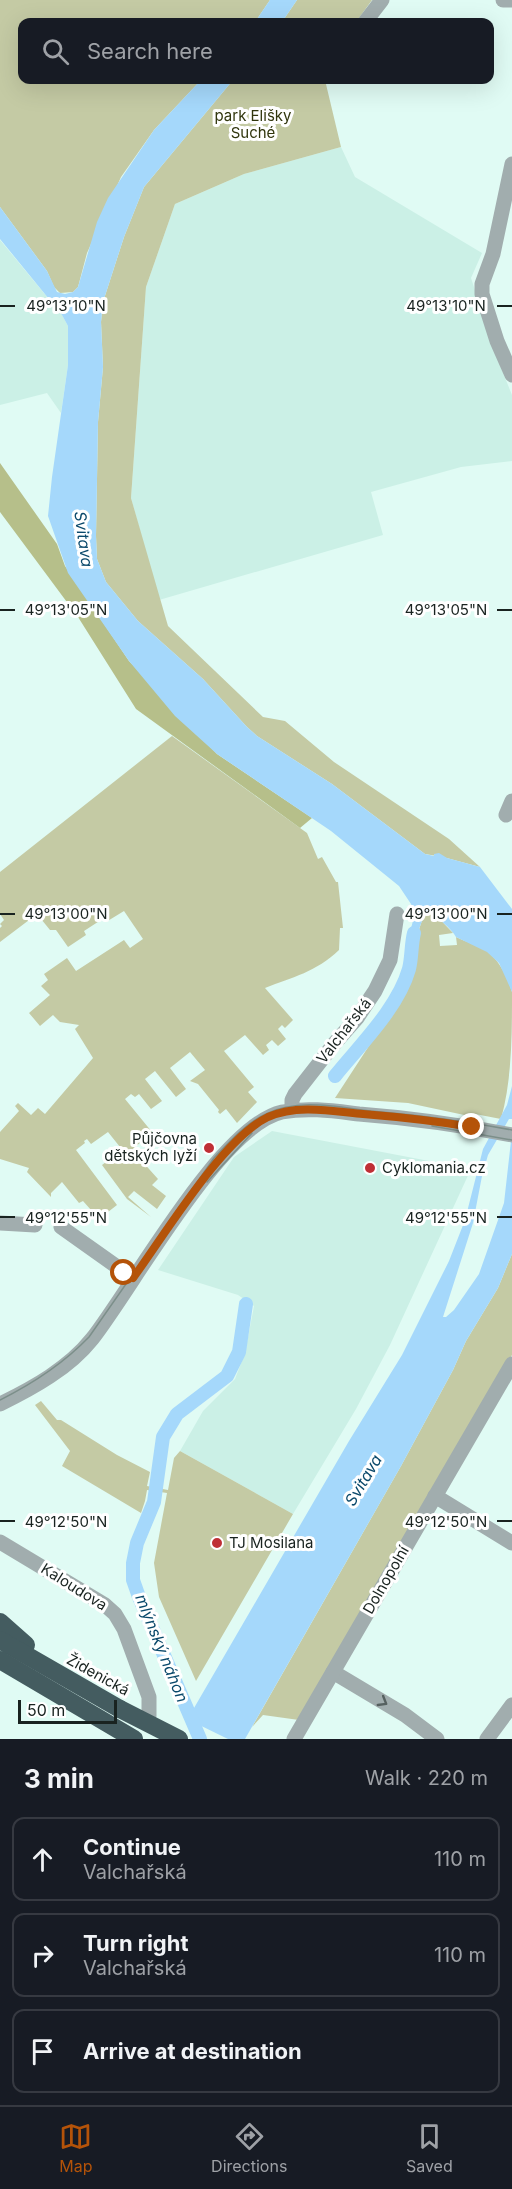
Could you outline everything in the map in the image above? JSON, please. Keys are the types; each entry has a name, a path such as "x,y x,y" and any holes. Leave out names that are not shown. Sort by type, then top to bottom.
{"highway":[{"path":"0,1622 64,1677"},
{"name":"Židenická","path":"0,1640 120,1709 179,1739"},
{"path":"3,1667 58,1695 134,1739"}],"street":[{"path":"368,18 382,0"},
{"path":"503,0 512,0"},
{"path":"512,164 493,254 482,284 482,294 497,341 512,375"},
{"name":"Valchařská","path":"292,1110 292,1100 295,1094 357,1018 384,975 390,960 397,914"},
{"path":"0,1404 37,1385 73,1359 92,1340 188,1201 235,1142 266,1118 292,1110 319,1110 406,1118 512,1135"},
{"path":"0,1223 34,1225"},
{"path":"61,1227 133,1278"},
{"name":"Dolnopolní","path":"294,1739 512,1364"},
{"path":"435,1496 512,1543"},
{"name":"Kaloudova","path":"0,1542 105,1605 115,1614 149,1697 149,1716"},
{"path":"333,1671 405,1715 437,1739"},
{"path":"487,1739 512,1705"}],"shaded area":[{"path":"341,147 355,177 482,253 471,278 512,395 512,461 461,467 371,492 383,535 159,600 131,498 146,287 175,204 244,174"},
{"path":"0,240 62,315 68,326 68,365 61,413 47,393 0,405"},
{"path":"272,1131 471,1169 390,1345 356,1409 293,1514 180,1451 203,1411 235,1379 245,1353 254,1306 238,1295 158,1270 234,1157"}],"green space":[{"path":"0,0 270,0 258,18 18,18 18,84 197,84 154,130 121,177 87,253 78,287 73,292 60,293 54,287 47,271 0,207"},
{"path":"297,0 372,0 359,18 285,18"},
{"name":"park Elišky Suché","path":"230,84 326,84 341,147 244,174 175,204 146,287 131,498 168,626 263,717 285,721 334,762 449,839 480,867 425,854 332,784 257,736 203,679 138,621 106,582 97,559 96,536 98,422 103,367 101,322 103,302 124,237 144,187"},
{"path":"0,463 57,544 65,566 129,661 217,754 312,818 300,828 136,709 78,617 0,512"},
{"path":"172,736 307,833 318,859 322,857 338,882 343,928 340,928 339,950 322,964 265,988 293,1020 285,1028 282,1025 278,1029 286,1039 278,1046 272,1040 266,1045 269,1050 263,1055 245,1035 224,1051 254,1087 248,1092 257,1102 237,1123 226,1109 220,1114 198,1084 190,1081 205,1070 190,1052 170,1068 186,1089 176,1097 155,1071 145,1079 162,1101 151,1109 139,1094 135,1097 131,1094 125,1099 152,1132 132,1150 158,1179 152,1185 166,1196 157,1209 134,1191 128,1197 151,1217 127,1199 102,1165 113,1157 113,1153 120,1147 108,1132 91,1144 87,1139 76,1150 117,1205 99,1219 83,1201 79,1203 62,1182 51,1193 51,1197 27,1172 29,1168 0,1159 0,1132 19,1111 15,1106 18,1103 31,1115 38,1108 45,1114 93,1058 75,1029 79,1025 60,1022 53,1015 40,1026 29,1013 50,995 41,986 48,980 44,974 67,958 76,971 124,940 130,948 143,939 124,911 106,922 104,918 84,931 86,935 68,947 56,930 50,930 37,914 0,942 2,926 0,924 4,920 0,914 0,872"},
{"path":"430,909 453,933 439,935 440,946 457,945 456,937 483,949 499,964 512,992 511,1057 501,1119 475,1114 469,1116 408,1103 335,1098 395,1006 414,972 415,941 425,912"},
{"path":"512,1254 512,1355 299,1720 263,1715 252,1727 401,1466 453,1370 466,1341 498,1288"},
{"name":"TJ Mosilana","path":"41,1401 57,1420 61,1420 117,1455 150,1472 147,1486 168,1490 174,1458 180,1451 293,1514 196,1681 159,1597 154,1563 167,1493 147,1490 141,1513 62,1466 70,1451 35,1405"}],"water":[{"path":"270,0 297,0 285,18 258,18"},
{"name":"Svitava","path":"197,84 230,84 144,187 124,237 103,302 101,322 103,367 98,422 96,536 97,559 106,582 138,621 203,679 257,736 332,784 425,854 434,856 439,853 447,858 480,867 512,909 512,992 499,963 487,952 456,937 430,909 424,916 416,950 409,950 408,940 415,913 399,886 331,831 217,754 175,716 129,661 68,573 48,516 68,365 68,326 62,315 0,239 0,207 47,271 57,292 65,294 73,292 78,287 97,222 108,198 154,130"},
{"name":"Svitava","path":"512,1086 512,1119 509,1119 488,1155 473,1223 443,1317 454,1310 479,1274 504,1203 512,1132 512,1254 498,1288 466,1341 453,1370 401,1466 245,1739 176,1739 349,1441 402,1355 449,1261 465,1220 483,1149 507,1105"}],"pier":[{"path":"185,1718 228,1739 173,1739"}],"waterway":[{"name":"mlýnský náhon","path":"335,1076 377,1026 404,984 409,969 414,933"},
{"name":"mlýnský náhon","path":"200,1739 139,1597 133,1580 133,1563 137,1543 154,1502 163,1437 177,1414 227,1376 239,1352 246,1304"}],"tram line":[{"path":"0,1400 48,1372 89,1337 214,1158 238,1133 266,1114 291,1106 318,1105 442,1119 512,1130"},
{"path":"432,1126 512,1140"},
{"path":"207,1182 252,1133"}],"place":[{"name":"Půjčovna dětských lyží","path":"209,1148"},
{"name":"Cyklomania.cz","path":"370,1168"},
{"name":"TJ Mosilana","path":"217,1543"}],"route":[{"path":"124,1273 133,1278 218,1161 235,1142 266,1118 298,1109 406,1118 472,1127"}]}
